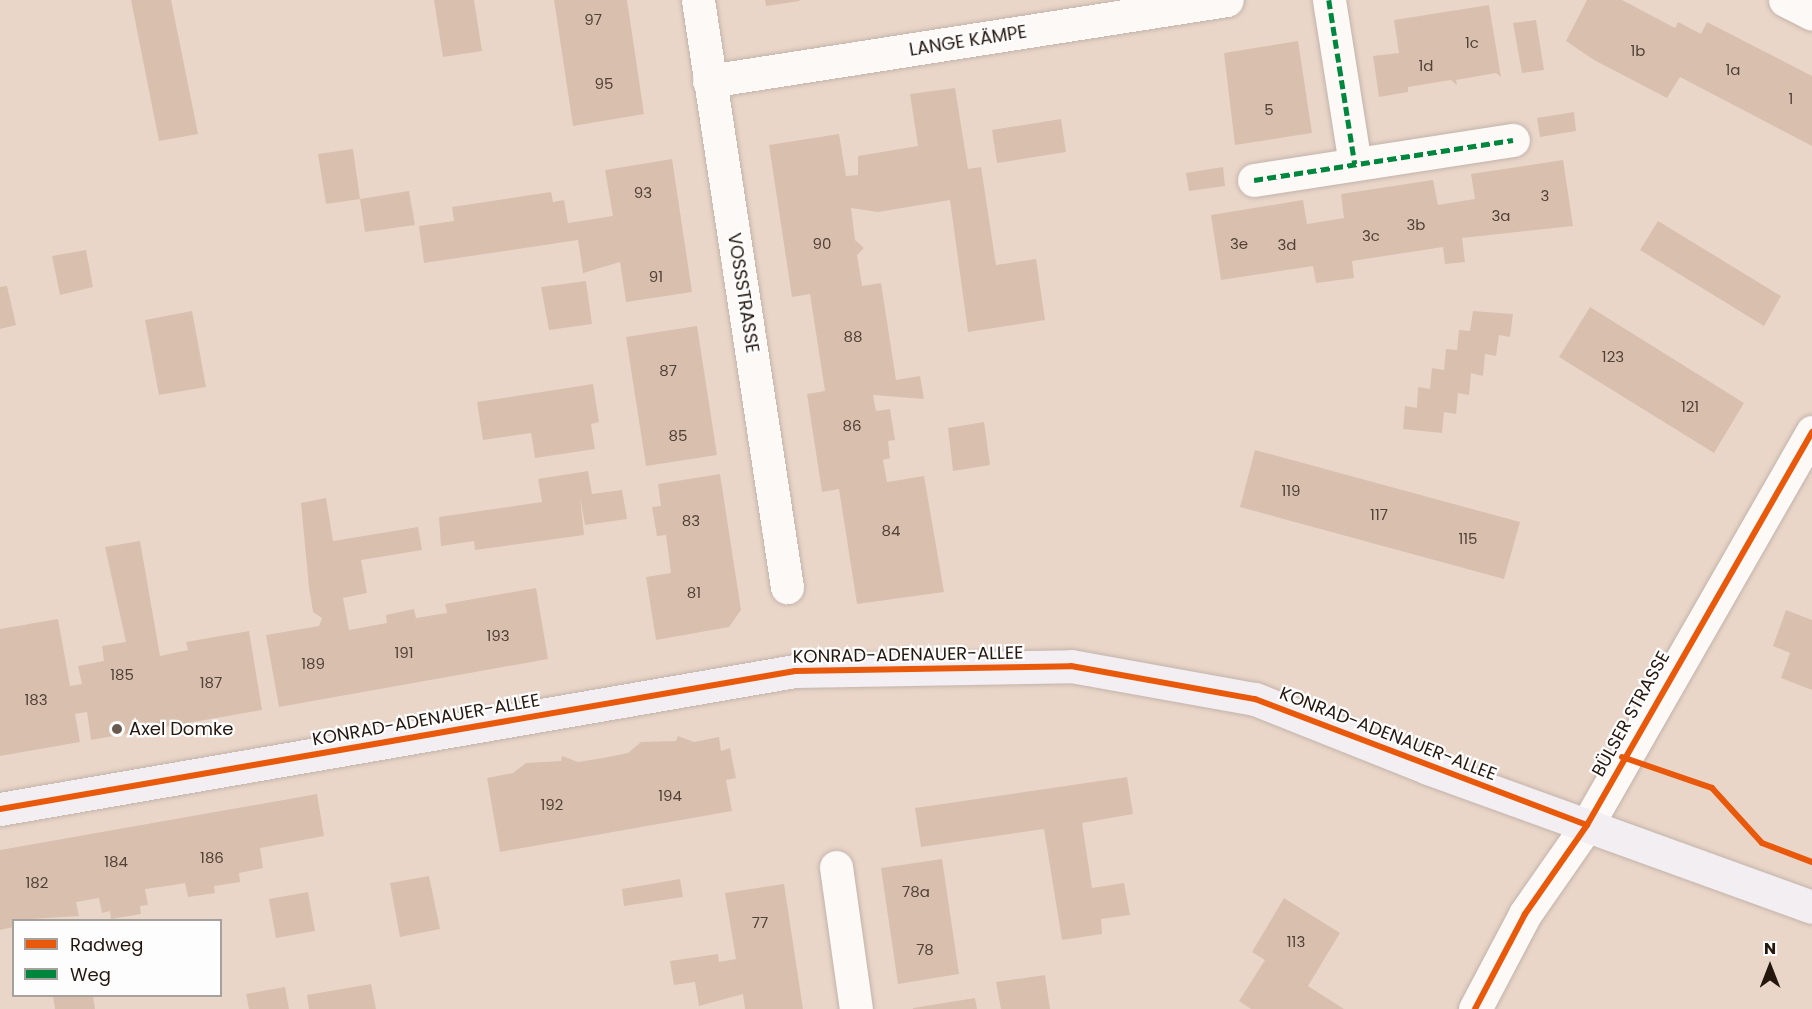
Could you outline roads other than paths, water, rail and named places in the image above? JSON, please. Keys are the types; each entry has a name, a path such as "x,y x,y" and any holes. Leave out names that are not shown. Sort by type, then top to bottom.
{"main road":[{"name":"KONRAD-ADENAUER-ALLEE","path":"0,809 795,671 1071,666 1256,699 1587,825 1812,907"}],"street":[{"name":"VOSSSTRASSE","path":"698,0 787,587"},
{"name":"LANGE KÄMPE","path":"709,81 1227,0"},
{"path":"1329,0 1355,164"},
{"path":"1785,0 1812,14"},
{"path":"1254,180 1513,140"},
{"name":"BÜLSER STRASSE","path":"1475,1009 1525,914 1587,825 1812,432"},
{"path":"836,867 856,1009"}],"place":[{"name":"Axel Domke","path":"117,729"}]}
